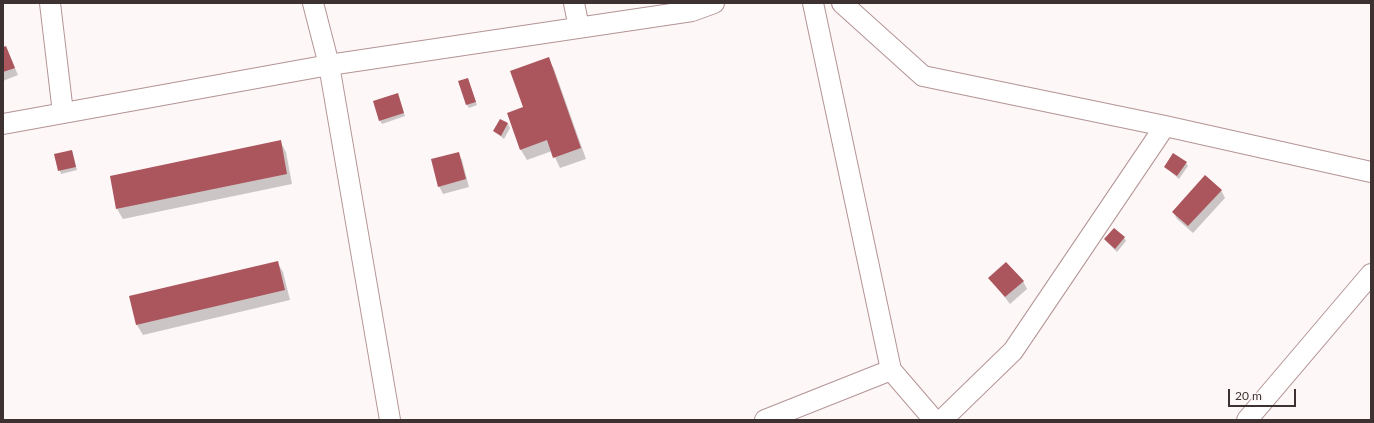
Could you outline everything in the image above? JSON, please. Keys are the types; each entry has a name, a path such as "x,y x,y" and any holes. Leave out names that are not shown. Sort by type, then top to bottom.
{"street":[{"path":"50,3 64,113"},
{"path":"313,3 329,65 390,420"},
{"path":"574,3 579,28"},
{"path":"3,124 329,65 692,11 714,3"},
{"path":"813,3 891,370 934,420"},
{"path":"842,3 923,76 1165,126 1371,172"},
{"path":"942,420 1013,351 1165,126"},
{"path":"1247,420 1371,274"},
{"path":"765,420 891,370"}],"building":[{"path":"6,46 15,68 3,72 3,47"},
{"path":"549,57 581,148 553,158 547,140 520,150 507,113 523,107 510,71"},
{"path":"468,78 476,102 466,105 458,81"},
{"path":"398,93 404,113 379,121 373,101"},
{"path":"500,119 508,123 501,136 493,131"},
{"path":"281,140 287,174 116,209 110,176"},
{"path":"72,150 76,167 58,171 54,154"},
{"path":"459,152 466,179 438,187 431,159"},
{"path":"1173,153 1187,162 1177,176 1164,167"},
{"path":"1205,175 1222,190 1188,226 1172,212"},
{"path":"1114,228 1125,237 1115,249 1104,239"},
{"path":"278,261 285,290 136,325 129,296"},
{"path":"1006,262 1024,281 1005,297 988,278"}]}
